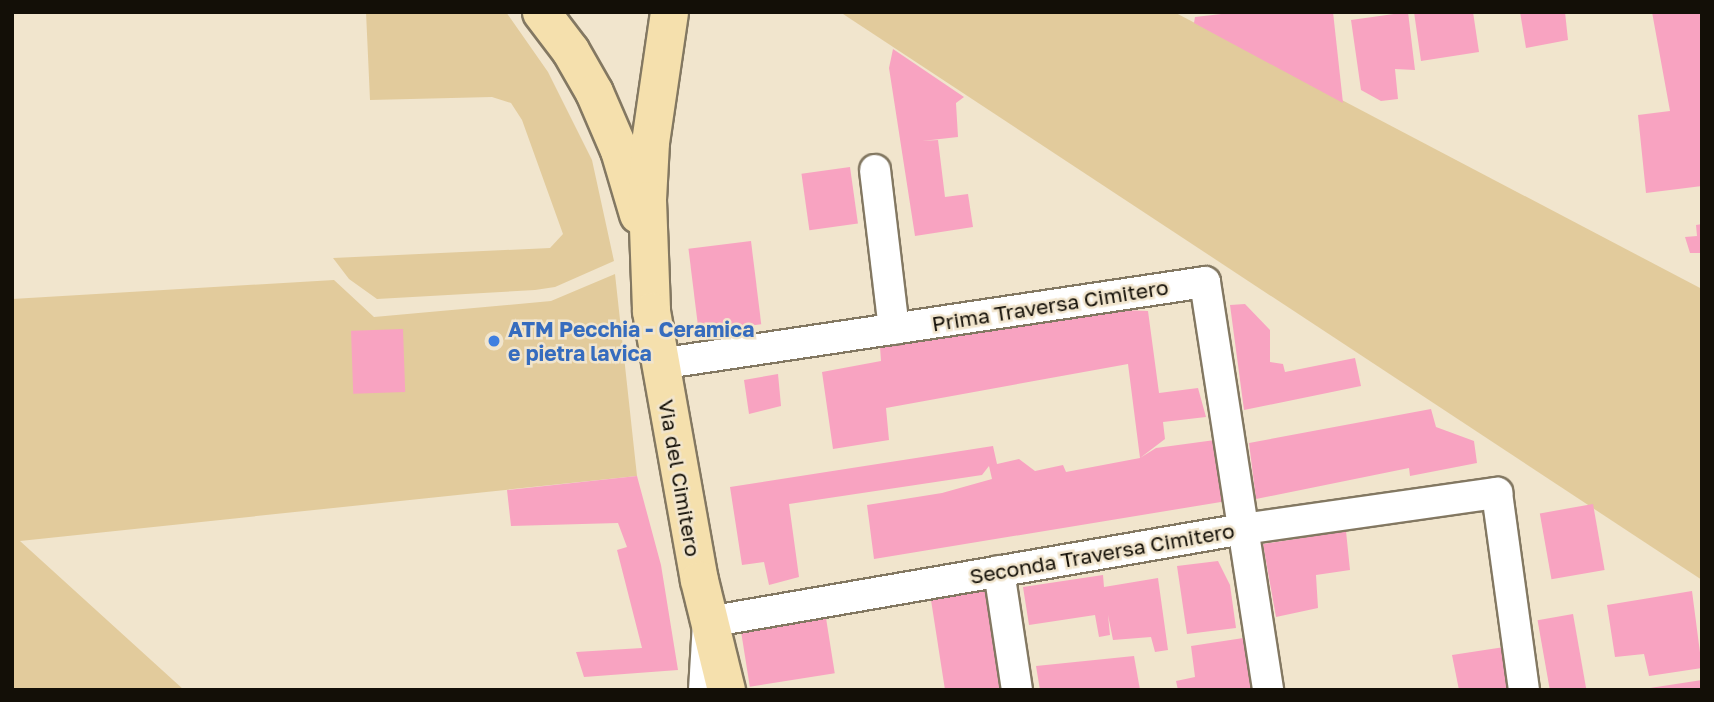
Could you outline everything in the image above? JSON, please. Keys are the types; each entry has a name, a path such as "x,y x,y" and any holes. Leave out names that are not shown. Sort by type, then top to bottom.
{"main road":[{"path":"541,12 594,92 619,150 648,249"},
{"name":"Via del Cimitero","path":"669,12 650,142 648,249 659,364 708,622 726,690"}],"street":[{"path":"875,170 894,329"},
{"name":"Prima Traversa Cimitero","path":"659,364 1205,282 1243,529"},
{"name":"Seconda Traversa Cimitero","path":"708,622 1243,529 1497,493 1524,690"},
{"path":"1243,529 1268,690"},
{"path":"999,571 1017,690"},
{"path":"704,690 708,622"}],"shaded area":[{"path":"366,12 506,12 548,72 592,160 614,261 555,287 535,290 377,299 349,279 333,258 550,248 563,234 522,120 511,103 492,97 370,100"},
{"path":"840,12 1174,12 1702,289 1702,580"},
{"path":"615,274 637,476 20,541 184,690 12,690 12,299 334,280 374,317 551,301"}],"building":[{"path":"1239,12 1333,12 1343,103 1194,23 1195,17"},
{"path":"1408,12 1415,70 1395,69 1398,99 1381,101 1361,90 1351,20"},
{"path":"1414,12 1473,12 1479,52 1421,61"},
{"path":"1520,12 1565,12 1568,40 1526,48"},
{"path":"1652,12 1702,12 1702,186 1646,193 1638,115 1670,111"},
{"path":"893,49 964,97 956,103 958,137 922,141 938,140 945,197 968,194 973,227 915,236 889,68"},
{"path":"850,167 858,223 809,230 801,174"},
{"path":"1702,224 1702,253 1690,253 1685,237 1697,236 1696,225"},
{"path":"751,241 761,324 699,332 688,249"},
{"path":"1245,304 1270,330 1270,362 1283,364 1285,372 1355,358 1361,386 1244,410 1230,305"},
{"path":"1122,310 1148,311 1159,393 1198,388 1206,417 1163,422 1165,439 1140,458 1128,364 886,408 889,440 833,449 822,372 881,361 880,347"},
{"path":"403,329 405,392 353,394 351,331"},
{"path":"778,374 781,406 749,414 744,380"},
{"path":"1431,409 1436,427 1474,441 1477,463 1410,476 1409,468 1256,499 1249,443"},
{"path":"1215,440 1227,501 874,559 867,505 942,493 992,479 989,466 982,475 789,504 799,577 769,585 764,562 742,565 730,487 993,446 997,464 1019,459 1035,471 1063,465 1066,472 1140,458 1156,448"},
{"path":"637,476 661,565 678,670 584,677 576,652 642,648 617,550 627,547 618,523 511,526 507,490"},
{"path":"1593,504 1605,570 1551,579 1540,513"},
{"path":"1346,531 1350,570 1316,575 1318,608 1276,617 1263,544"},
{"path":"1218,561 1230,585 1236,628 1187,634 1177,566"},
{"path":"1103,575 1104,587 1158,578 1168,650 1155,652 1151,637 1113,640 1108,615 1110,635 1099,637 1095,615 1029,625 1023,587"},
{"path":"990,587 1004,690 945,690 931,600 941,594"},
{"path":"1692,591 1702,668 1649,676 1644,654 1615,657 1607,605"},
{"path":"1573,614 1586,690 1550,690 1538,620"},
{"path":"826,618 835,673 750,687 741,631"},
{"path":"1250,637 1253,690 1178,690 1176,681 1195,677 1191,646"},
{"path":"1511,646 1517,690 1459,690 1452,655"},
{"path":"1134,656 1140,690 1040,690 1036,666"},
{"path":"1702,680 1702,690 1650,688"}],"place":[{"name":"ATM Pecchia - Ceramica e pietra lavica","path":"494,341"}]}
